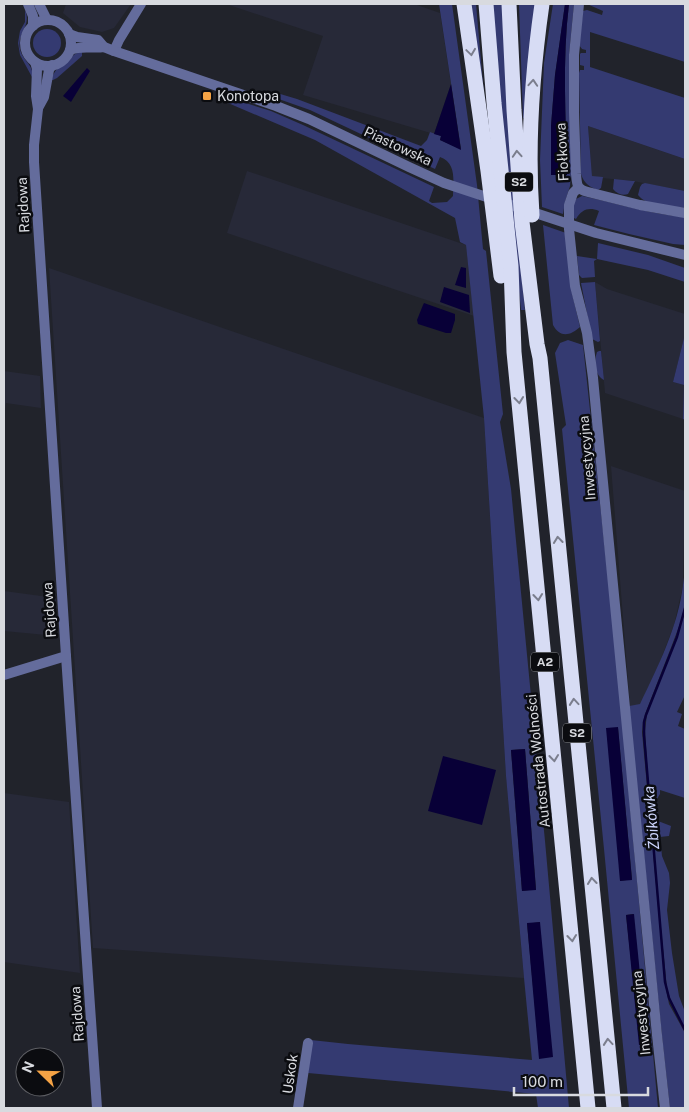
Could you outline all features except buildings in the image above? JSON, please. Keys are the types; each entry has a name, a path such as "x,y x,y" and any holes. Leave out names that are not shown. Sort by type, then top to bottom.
{"highway":[{"path":"464,4 504,300 514,352"},
{"name":"S2","path":"486,4 510,266 514,352"},
{"name":"S2","path":"509,4 522,222 540,358 614,1108"},
{"path":"540,358 543,338 531,198 530,147 534,67 542,4"},
{"name":"Autostrada Wolności","path":"514,352 588,1108"}],"street":[{"path":"28,4 33,16 33,26"},
{"path":"39,4 47,20"},
{"path":"109,49 118,40 141,4"},
{"name":"Fiołkowa","path":"579,4 574,55 574,112 578,188 640,205 685,213"},
{"path":"47,20 52,20 64,26 69,34 70,42 70,50 64,58 52,66 36,62 28,55 25,44 27,34 33,26 47,20"},
{"name":"Piastowska","path":"69,34 98,40 109,49"},
{"name":"Piastowska","path":"70,50 90,47 109,49 300,115 444,183 619,240 685,255"},
{"name":"Rajdowa","path":"36,62 38,69 36,96 38,109 34,162 97,1108"},
{"name":"Rajdowa","path":"38,109 44,97 49,70 52,66"},
{"name":"Inwestycyjna","path":"578,188 569,205 569,229 575,286 587,333 593,378 665,1108"},
{"path":"4,674 66,656"},
{"name":"Uskok","path":"298,1108 308,1043"}],"shaded area":[{"path":"66,4 131,4 114,28 102,32 80,27 63,13"},
{"path":"226,4 414,4 440,13 451,84 434,134 303,95 323,36"},
{"path":"439,4 452,4 477,185 483,249 486,251 503,414 500,422 511,489 569,1108 538,1108 536,1094 308,1073 311,1040 532,1060 506,776 484,418 466,245 460,242 455,218 315,140 221,100 236,100 271,111 434,187 429,201 432,203 447,202 453,196 452,168 445,160 440,157 435,169 310,110 273,97 277,93 297,99 421,146 427,140 430,132 441,136 440,140 461,149","holes":["525,749 536,889 522,891 511,750","540,922 540,1059 527,924"]},
{"path":"470,4 476,4 484,95"},
{"path":"493,4 504,4 512,175 525,310 521,310 499,95"},
{"path":"519,4 537,4 526,118 523,118"},
{"path":"553,4 565,4 555,75 551,126 551,175 567,174 566,46 569,4 574,4 569,55 572,159 570,186 563,214 542,207 540,160 544,63"},
{"path":"565,4 569,4 565,68 567,175 551,175 551,126 555,75"},
{"path":"587,4 685,4 685,62 590,32 590,67 685,98 685,159 588,126 592,176 603,177 601,188 598,190 587,184 581,174 579,73 580,70 584,70 584,66 580,65 580,54 586,53 586,50 582,49 579,45 583,11 587,10 602,15 603,11"},
{"path":"25,10 27,20 20,38 20,49 32,70 32,77 20,55 18,43 20,31 25,22"},
{"path":"47,29 57,33 61,43 57,53 47,57 37,53 33,43 37,33"},
{"path":"82,51 82,56 57,78 50,80 56,70 75,54"},
{"path":"87,68 90,71 71,102 63,96"},
{"path":"451,84 461,150 440,140 441,136 434,134"},
{"path":"588,126 685,159 685,191 633,181 592,177"},
{"path":"247,171 466,245 474,316 227,233"},
{"path":"614,179 635,181 628,194 622,195 613,189"},
{"path":"645,183 685,191 685,208 653,204 642,199 638,195 640,187"},
{"path":"582,196 646,211 685,217 685,245 673,244 594,225 599,211 595,210 583,211 576,219 574,218 572,208 576,199"},
{"path":"543,225 566,233 572,293 580,327 569,334 562,334 553,325"},
{"path":"598,243 648,255 685,268 685,282 648,270 597,259"},
{"path":"577,256 597,259 594,261 595,277 582,278 579,275"},
{"path":"461,267 466,268 466,288 455,285"},
{"path":"49,268 484,418 506,776 524,978 93,948"},
{"path":"595,282 607,289 685,314 685,334 673,382 684,385 683,419 605,393"},
{"path":"595,282 600,341 598,342 592,339 581,283"},
{"path":"444,287 469,295 470,313 440,302"},
{"path":"424,303 455,314 451,333 418,324 417,320"},
{"path":"685,334 685,420 683,419 684,385 673,382"},
{"path":"568,340 583,345 615,643 658,1108 629,1108 562,429 566,425 555,353 560,343","holes":["618,728 632,879 620,881","633,914 647,1043 640,1044 626,915"]},
{"path":"601,351 604,380 598,375 595,363 597,352"},
{"path":"4,371 40,376 41,408 6,403 4,420"},
{"path":"611,466 685,491 683,585 674,625 640,705 630,706"},
{"path":"685,563 685,604 681,621 645,714 642,732 665,984 669,1004 685,1033 685,1108 670,1108 629,706 640,704 672,631 680,601"},
{"path":"4,591 56,598 57,636 4,631"},
{"path":"685,613 685,695 677,712 682,714 678,726 685,729 685,798 660,790 657,799 658,821 671,826 669,836 660,837 662,856 669,873 670,883 667,910 679,996 685,1012 685,1028 672,1005 667,988 652,838 645,731 647,714"},
{"path":"618,727 632,880 620,881 606,728"},
{"path":"525,749 536,890 522,891 511,750"},
{"path":"443,756 496,770 482,825 428,811"},
{"path":"4,793 69,802 80,973 4,962"},
{"path":"634,914 647,1044 639,1045 626,915"},
{"path":"540,922 553,1057 539,1059 527,923"}],"waterway":[{"name":"Żbikówka","path":"685,608 677,637 644,722 665,982 669,998 685,1030"}],"place":[{"name":"Konotopa","path":"207,96"}]}
